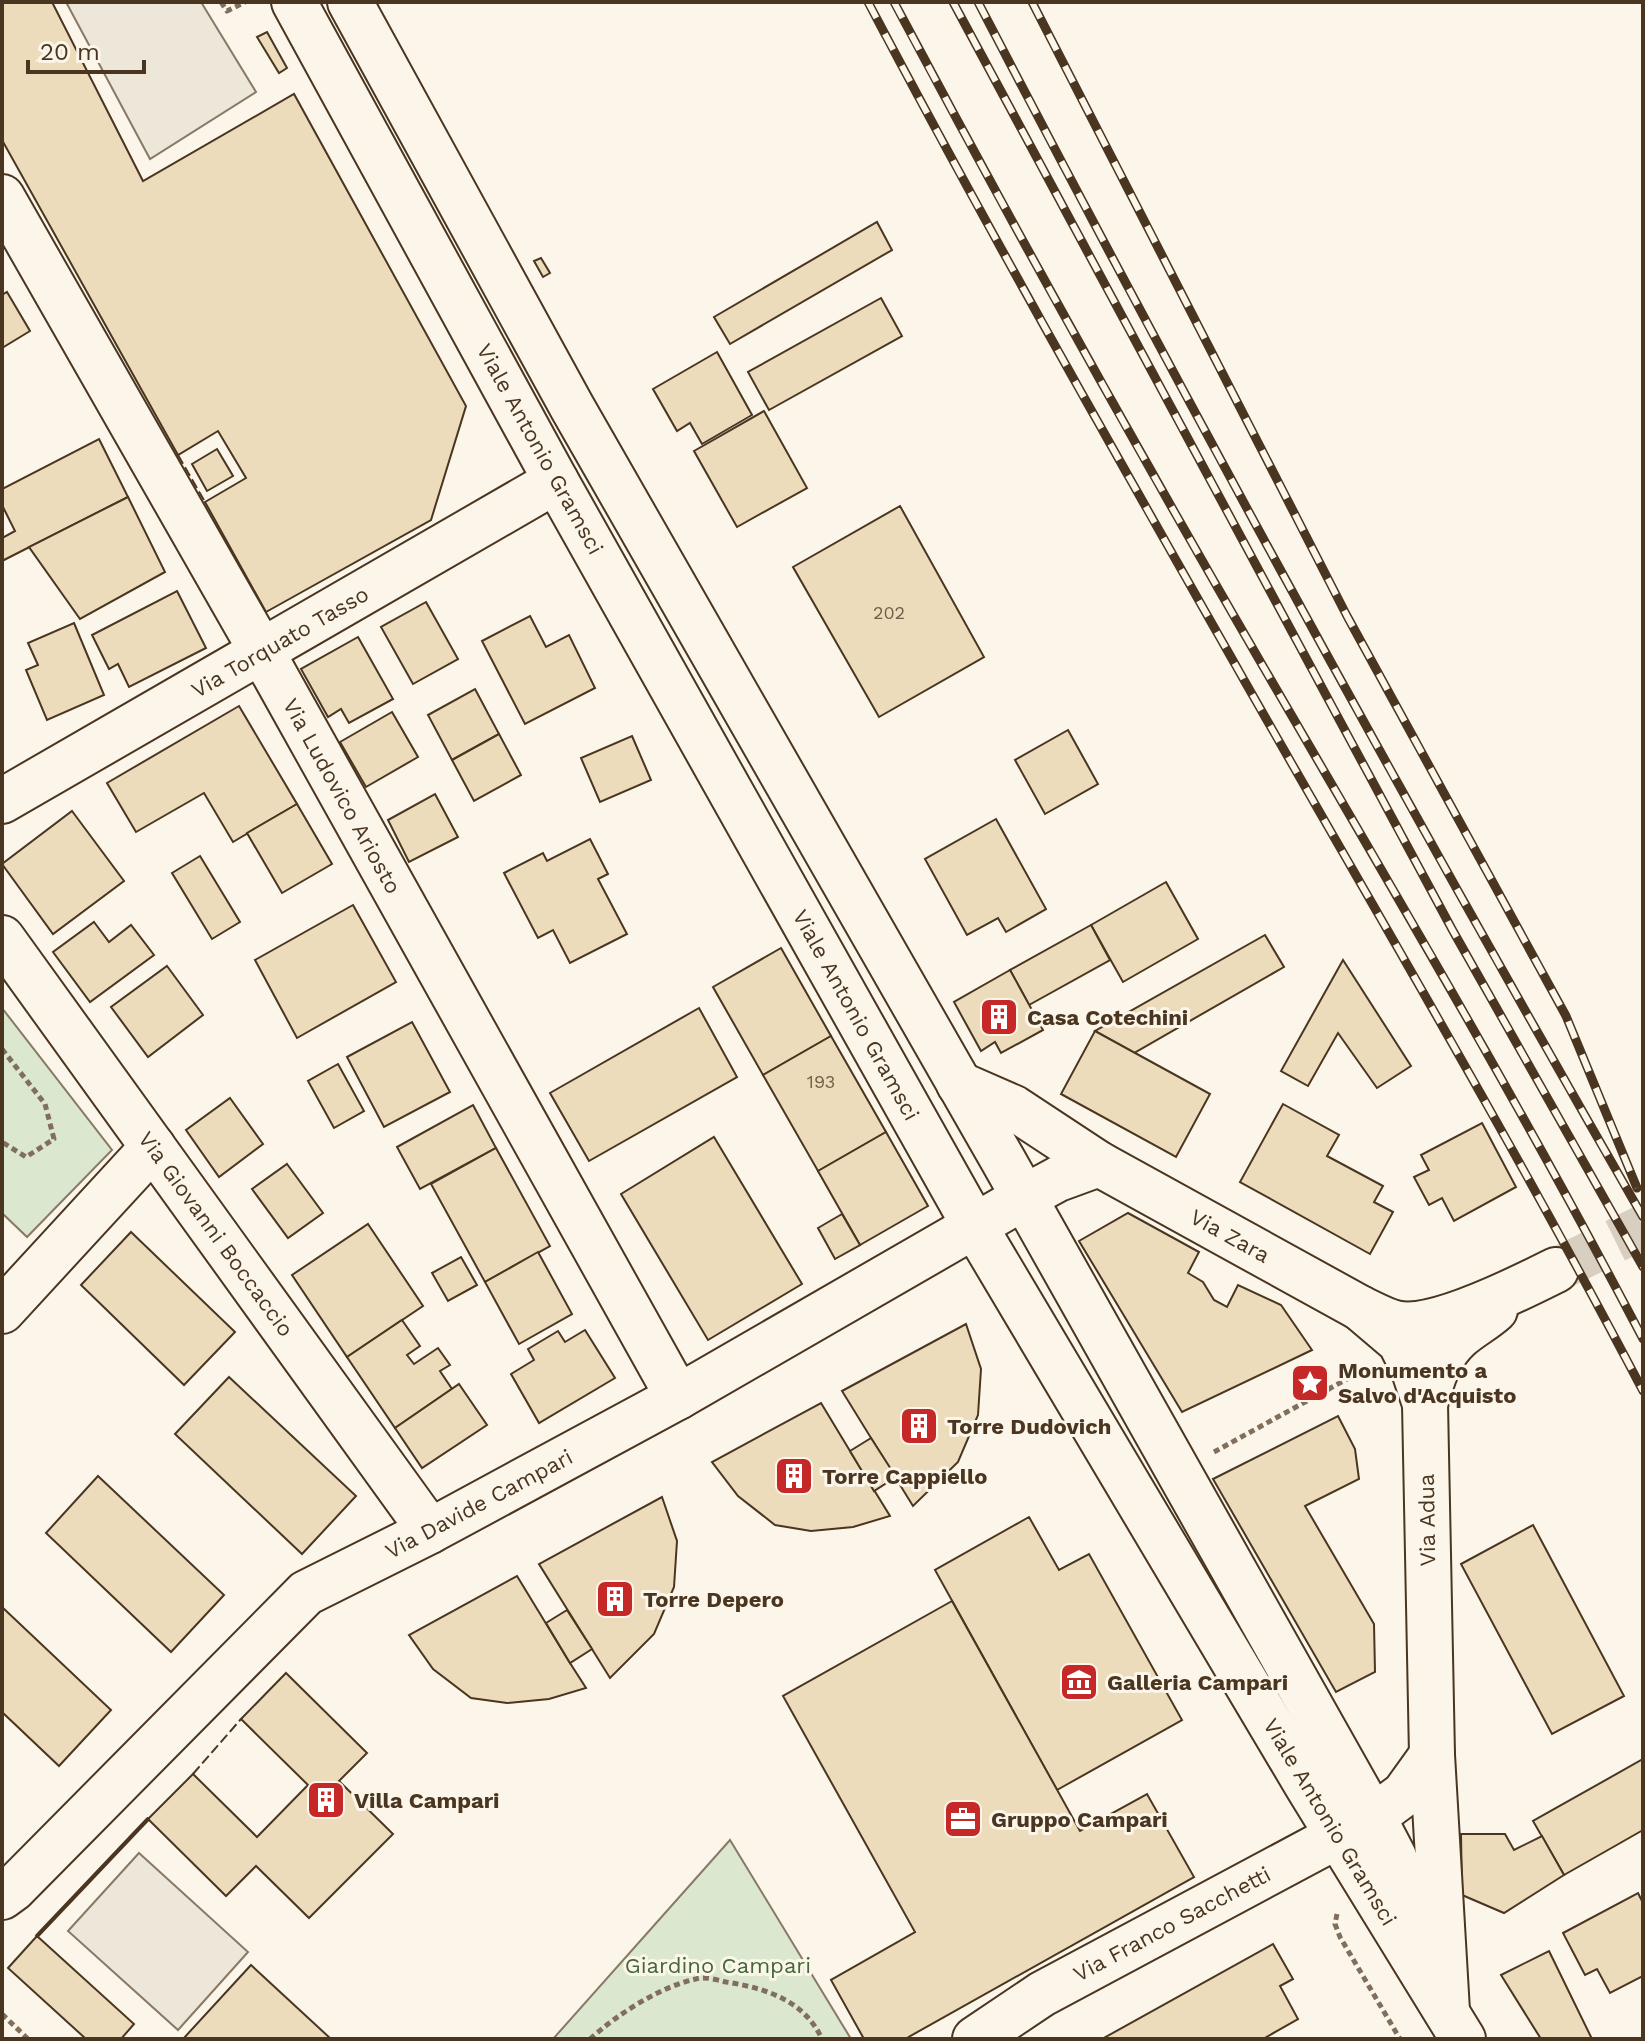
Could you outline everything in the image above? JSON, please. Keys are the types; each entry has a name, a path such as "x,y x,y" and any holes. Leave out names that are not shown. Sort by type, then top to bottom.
{"street":[{"name":"Viale Antonio Gramsci","path":"294,2 556,481 974,1225 1355,1826 1394,1857 1455,2025"},
{"name":"Viale Antonio Gramsci","path":"350,2 572,407 1179,1472 1355,1826"},
{"name":"Via Ludovico Ariosto","path":"2,197 262,652 678,1397"},
{"name":"Via Torquato Tasso","path":"2,801 556,481"},
{"name":"Via Giovanni Boccaccio","path":"2,938 430,1531"},
{"name":"Via Zara","path":"959,1084 1014,1108 1099,1164 1360,1308"},
{"path":"2,1311 153,1147"},
{"path":"1023,1198 1058,1179 1099,1164"},
{"name":"Via Davide Campari","path":"2,1897 306,1593 430,1531 678,1397 1023,1198"},
{"path":"1360,1308 1396,1323 1426,1324 1517,1289 1556,1270"},
{"path":"1425,1404 1444,1354 1460,1335 1483,1321 1517,1289"},
{"name":"Via Adua","path":"1360,1308 1400,1342 1425,1404 1432,1755 1455,2025"},
{"path":"1355,1826 1404,1794 1432,1755"},
{"name":"Via Franco Sacchetti","path":"975,2039 1042,1994 1355,1826"}],"path":[{"path":"221,2 227,11 245,2"},
{"path":"2,1049 45,1104 54,1139 26,1157 2,1142"},
{"path":"1179,1472 1331,1386"},
{"path":"590,2039 660,1992 699,1977 748,1985 783,1996 807,2017 822,2039"},
{"path":"2,2014 28,2039"}],"green space":[{"path":"2,1008 112,1150 27,1237 2,1213"},
{"name":"Giardino Campari","path":"730,1840 851,2039 553,2039"}],"shaded area":[{"path":"66,2 201,2 256,92 150,159"},
{"path":"139,1853 248,1952 178,2030 68,1931"}],"building":[{"path":"2,2 52,2 143,181 294,94 466,406 431,520 266,612 205,502 246,478 218,431 178,455 2,140"},
{"path":"267,32 287,68 279,73 257,37"},
{"path":"877,222 892,250 730,344 714,317"},
{"path":"541,258 550,273 543,277 534,261"},
{"path":"7,292 30,331 2,348 2,295"},
{"path":"881,298 902,336 769,410 748,372"},
{"path":"717,352 752,415 702,444 690,423 677,431 653,389"},
{"path":"764,411 807,488 737,527 694,451"},
{"path":"99,439 128,497 2,561 2,538 15,531 2,505 2,489"},
{"path":"217,449 233,476 207,491 192,464"},
{"path":"128,497 165,572 80,619 29,547"},
{"path":"900,506 984,657 879,717 793,567"},
{"path":"177,591 206,648 129,687 118,664 109,669 92,635"},
{"path":"426,602 458,659 413,684 381,627"},
{"path":"530,616 546,647 569,635 595,688 525,724 482,641"},
{"path":"74,623 104,695 47,720 26,670 38,665 28,643"},
{"path":"358,637 393,699 349,723 341,709 328,717 301,669"},
{"path":"475,689 499,734 452,760 428,715"},
{"path":"239,706 297,804 233,842 204,793 136,832 107,783"},
{"path":"392,712 418,757 366,787 340,742"},
{"path":"1068,730 1098,784 1045,814 1015,760"},
{"path":"499,734 521,775 474,801 452,760"},
{"path":"632,736 651,780 600,802 581,758"},
{"path":"435,794 458,837 409,862 388,820"},
{"path":"297,804 332,864 282,893 247,833"},
{"path":"72,811 124,881 53,934 2,864"},
{"path":"996,819 1046,909 1006,932 998,918 967,935 925,859"},
{"path":"590,839 608,874 598,879 627,934 570,963 553,930 538,938 504,873 543,853 547,861"},
{"path":"200,856 240,922 212,939 172,873"},
{"path":"1166,882 1198,939 1123,982 1091,925"},
{"path":"353,905 396,982 297,1038 255,960"},
{"path":"94,922 109,942 131,925 154,955 90,1002 53,952"},
{"path":"1091,925 1110,960 1029,1005 1010,970"},
{"path":"1265,935 1284,967 1134,1053 1095,1031"},
{"path":"781,948 831,1036 763,1075 713,987"},
{"path":"1343,960 1411,1066 1377,1088 1338,1033 1308,1086 1281,1071"},
{"path":"167,966 203,1015 148,1057 111,1007"},
{"name":"Casa Cotechini","path":"1010,970 1043,1030 1001,1053 995,1042 981,1051 954,1002"},
{"path":"699,1008 737,1077 589,1161 550,1093"},
{"path":"412,1022 450,1092 384,1127 347,1057"},
{"path":"1095,1031 1210,1094 1176,1157 1061,1094"},
{"path":"831,1036 886,1132 818,1171 763,1075"},
{"path":"338,1064 364,1111 334,1128 308,1081"},
{"path":"230,1098 263,1144 219,1177 186,1130"},
{"path":"1283,1104 1339,1135 1327,1156 1383,1186 1374,1202 1393,1212 1370,1254 1240,1182"},
{"path":"473,1105 496,1148 420,1189 397,1147"},
{"path":"1482,1123 1516,1187 1454,1221 1442,1198 1429,1205 1414,1177 1429,1170 1421,1155"},
{"path":"886,1132 928,1206 860,1245 818,1171"},
{"path":"714,1137 802,1284 708,1340 621,1194"},
{"path":"496,1148 550,1246 485,1282 431,1184"},
{"path":"287,1164 323,1213 288,1238 252,1189"},
{"path":"1128,1213 1199,1252 1188,1273 1203,1282 1214,1300 1227,1307 1238,1285 1281,1305 1312,1350 1182,1412 1079,1241"},
{"path":"842,1214 860,1245 835,1259 818,1228"},
{"path":"368,1224 423,1306 347,1357 292,1275"},
{"path":"131,1232 235,1332 184,1385 81,1285"},
{"path":"538,1252 572,1314 519,1344 485,1282"},
{"path":"461,1257 477,1285 448,1301 432,1273"},
{"path":"402,1320 420,1346 407,1355 414,1364 438,1348 450,1365 440,1371 452,1389 395,1428 347,1357"},
{"name":"Torre Dudovich","path":"966,1324 981,1369 978,1415 958,1462 913,1506 842,1391"},
{"path":"585,1330 615,1378 539,1423 511,1374 534,1360 528,1349 558,1331 565,1342"},
{"path":"229,1377 356,1496 302,1554 175,1434"},
{"path":"459,1384 487,1425 422,1468 395,1428"},
{"name":"Torre Cappiello","path":"821,1403 890,1516 853,1527 811,1531 775,1525 738,1496 712,1462"},
{"path":"1338,1416 1355,1449 1359,1479 1305,1506 1374,1624 1375,1672 1336,1692 1213,1479"},
{"path":"871,1438 896,1477 874,1491 850,1451"},
{"path":"98,1476 224,1595 171,1652 46,1533"},
{"name":"Torre Depero","path":"662,1497 677,1541 674,1587 654,1634 610,1678 539,1564"},
{"name":"Galleria Campari","path":"1029,1517 1059,1570 1089,1554 1182,1720 1057,1790 935,1570"},
{"path":"1533,1525 1624,1696 1552,1734 1461,1564"},
{"path":"517,1576 586,1688 549,1699 507,1703 471,1698 433,1669 409,1635"},
{"name":"Gruppo Campari","path":"952,1601 1080,1831 1147,1794 1194,1877 905,2039 864,2039 831,1980 915,1932 783,1696"},
{"path":"2,1607 111,1710 59,1766 2,1712"},
{"path":"567,1610 592,1649 570,1663 546,1623"},
{"name":"Villa Campari","path":"286,1673 367,1753 339,1781 393,1834 309,1918 256,1866 226,1896 148,1819 193,1774 257,1837 308,1785 241,1719"},
{"path":"1643,1759 1643,1830 1564,1875 1533,1821"},
{"path":"1461,1834 1505,1834 1514,1850 1542,1836 1564,1875 1504,1913 1462,1895"},
{"path":"1638,1893 1643,1903 1643,1976 1610,1993 1597,1969 1585,1975 1563,1933"},
{"path":"37,1936 134,2024 121,2039 86,2039 8,1968"},
{"path":"1273,1944 1293,1979 1280,1986 1298,2019 1263,2039 1102,2039"},
{"path":"1549,1951 1592,2039 1541,2039 1501,1975"},
{"path":"251,1965 331,2039 183,2039"}],"tunnel":[{"path":"1556,1270 1643,1227"}],"railway":[{"path":"868,2 1051,339 1496,1120 1643,1391"},
{"path":"894,2 1122,420 1505,1085 1643,1339"},
{"path":"953,2 1453,931 1643,1267"},
{"path":"978,2 1139,309 1304,613 1643,1217"},
{"path":"1032,2 1347,616 1566,1016 1637,1188"}],"fence":[{"path":"178,455 205,502"},
{"path":"193,1774 241,1719"}],"wall":[{"path":"37,1936 148,1819"}],"place":[{"name":"Casa Cotechini","path":"999,1017"},
{"name":"Monumento a Salvo d'Acquisto","path":"1310,1383"},
{"name":"Torre Dudovich","path":"919,1426"},
{"name":"Torre Cappiello","path":"794,1476"},
{"name":"Torre Depero","path":"615,1599"},
{"name":"Galleria Campari","path":"1079,1682"},
{"name":"Villa Campari","path":"326,1800"},
{"name":"Gruppo Campari","path":"963,1819"}]}
